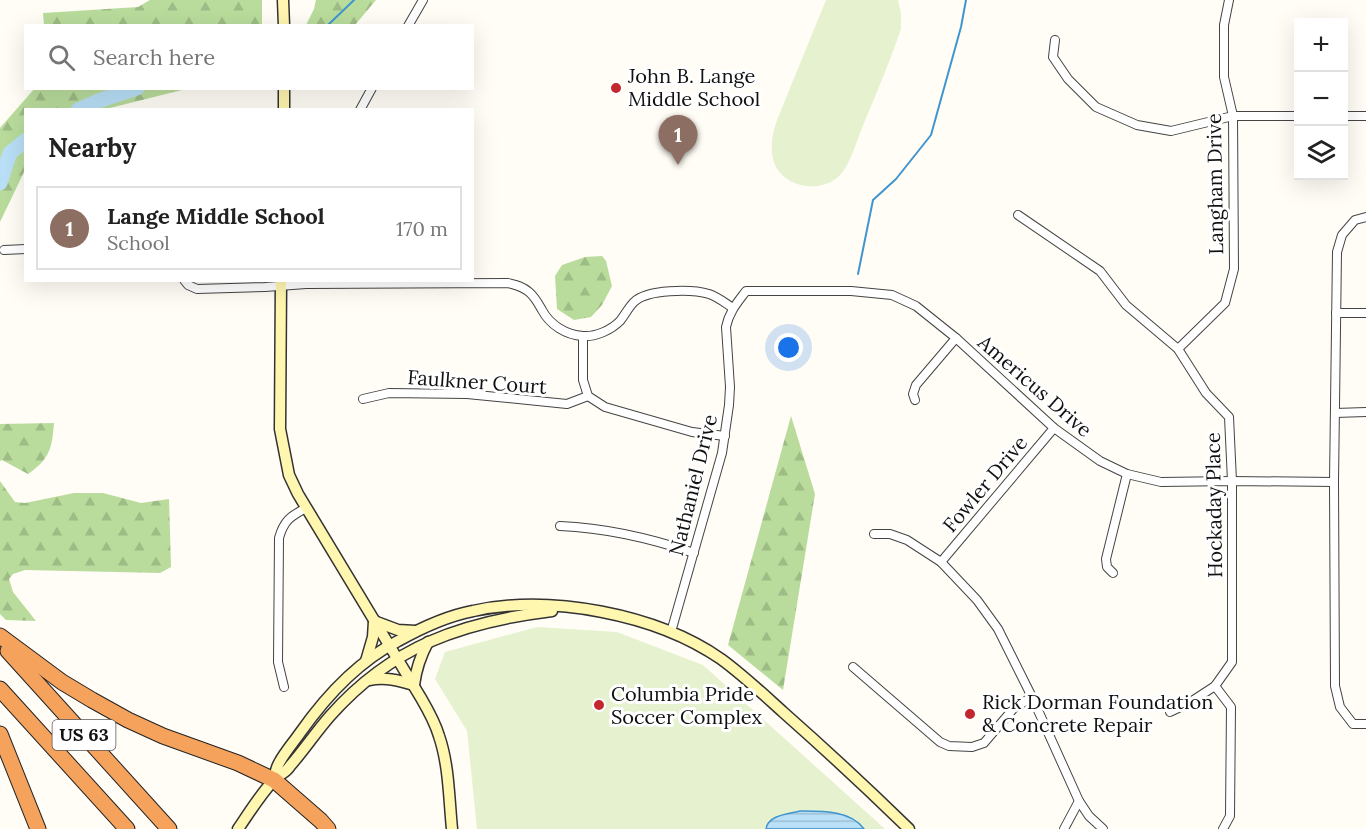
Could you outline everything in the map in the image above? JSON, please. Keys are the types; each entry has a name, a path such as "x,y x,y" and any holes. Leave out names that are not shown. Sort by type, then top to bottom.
{"highway":[{"path":"0,636 62,681 128,720 164,736 238,762 274,780 328,829"},
{"name":"US 63","path":"0,641 169,829"},
{"name":"US 63","path":"0,689 127,829"},
{"path":"0,734 38,829"}],"main road":[{"path":"283,0 284,24"},
{"path":"284,90 284,108"},
{"path":"281,283 280,429 289,474 306,508 433,720 445,759 452,829"},
{"path":"274,780 278,764 313,715 366,661 389,646 446,619 472,611 498,606 552,605 608,613 640,621 671,632 720,659 823,747 909,829"},
{"path":"237,829 274,780 288,770 345,701 368,680 397,659 428,642 462,629 495,620 573,608"},
{"path":"374,621 398,630 418,631"},
{"path":"366,661 374,637 374,621"},
{"path":"414,685 419,658 428,642"},
{"path":"368,680 392,679 414,685"}],"street":[{"path":"409,24 423,0"},
{"name":"Langham Drive","path":"1178,349 1225,303 1234,269 1233,116 1224,77 1224,25 1229,0"},
{"path":"1055,40 1053,57 1068,79 1096,107 1137,125 1171,131 1233,116 1294,116"},
{"path":"361,108 371,90"},
{"path":"1348,116 1366,116"},
{"name":"Hockaday Place","path":"1018,215 1100,271 1126,304 1178,349 1206,393 1229,417 1232,481 1232,662 1215,686 1189,704 1170,712"},
{"path":"1366,217 1355,220 1342,235 1337,252 1334,483 1335,686 1340,707 1353,724 1366,724"},
{"path":"4,250 24,249"},
{"path":"186,282 196,289 281,283 508,283 520,285 529,292 538,301 549,320 558,328 584,336 603,333 620,321 640,297 659,292 701,292 718,298 733,308"},
{"name":"Americus Drive","path":"733,308 746,291 851,291 892,295 916,306 956,338 1054,428 1100,461 1127,474 1161,482 1334,483"},
{"name":"Nathaniel Drive","path":"671,632 726,436 730,387 726,327 733,308"},
{"path":"1336,314 1366,313"},
{"path":"584,336 583,380 588,396 606,407 649,420 692,432 726,436"},
{"path":"915,400 913,394 916,385 956,338"},
{"name":"Faulkner Court","path":"363,399 389,393 467,394 567,404 588,396"},
{"path":"1335,413 1366,412"},
{"name":"Fowler Drive","path":"941,562 1054,428"},
{"path":"1113,573 1107,567 1106,559 1127,474"},
{"path":"284,687 278,662 279,538 282,527 290,517 306,508"},
{"path":"560,526 607,530 644,537 694,553"},
{"path":"874,534 890,534 907,540 941,562 977,600 998,629 1079,801 1089,816 1103,829"},
{"path":"853,667 940,742 949,746 972,747 984,743 1014,708 1032,697"},
{"path":"1215,686 1231,707 1230,816 1222,829"},
{"path":"1064,829 1079,801"}],"green space":[{"path":"150,0 262,0 262,24 44,24 43,13 138,7"},
{"path":"316,0 376,0 356,24 306,24"},
{"path":"826,0 898,0 901,29 847,166 831,182 804,186 787,179 780,173 773,160 772,142 777,120"},
{"path":"33,90 182,90 110,108 24,108 24,172 0,222 0,128"},
{"path":"602,256 606,261 612,286 602,305 591,317 574,320 557,309 555,276 562,265 585,257"},
{"path":"791,416 815,494 783,690 728,645"},
{"path":"54,423 52,439 45,458 28,474 0,461 0,424"},
{"path":"0,481 15,502 25,503 74,493 103,493 141,503 169,499 171,567 160,573 25,570 13,574 9,579 13,592 36,621 6,620 0,614"},
{"name":"Columbia Pride Soccer Complex","path":"537,627 617,632 703,665 885,829 477,829 467,731 435,679 445,652"}],"water":[{"path":"800,811 844,815 864,829 766,829 774,818"}],"waterway":[{"path":"329,24 354,0"},
{"path":"858,274 873,200 896,179 931,135 961,27 966,0"},
{"path":"82,108 131,90"},
{"path":"0,183 10,153 24,142"}],"place":[{"name":"John B. Lange Middle School","path":"616,88"},
{"name":"Lange Middle School","path":"678,165"},
{"name":"Columbia Pride Soccer Complex","path":"599,705"},
{"name":"Rick Dorman Foundation & Concrete Repair","path":"970,714"}]}
